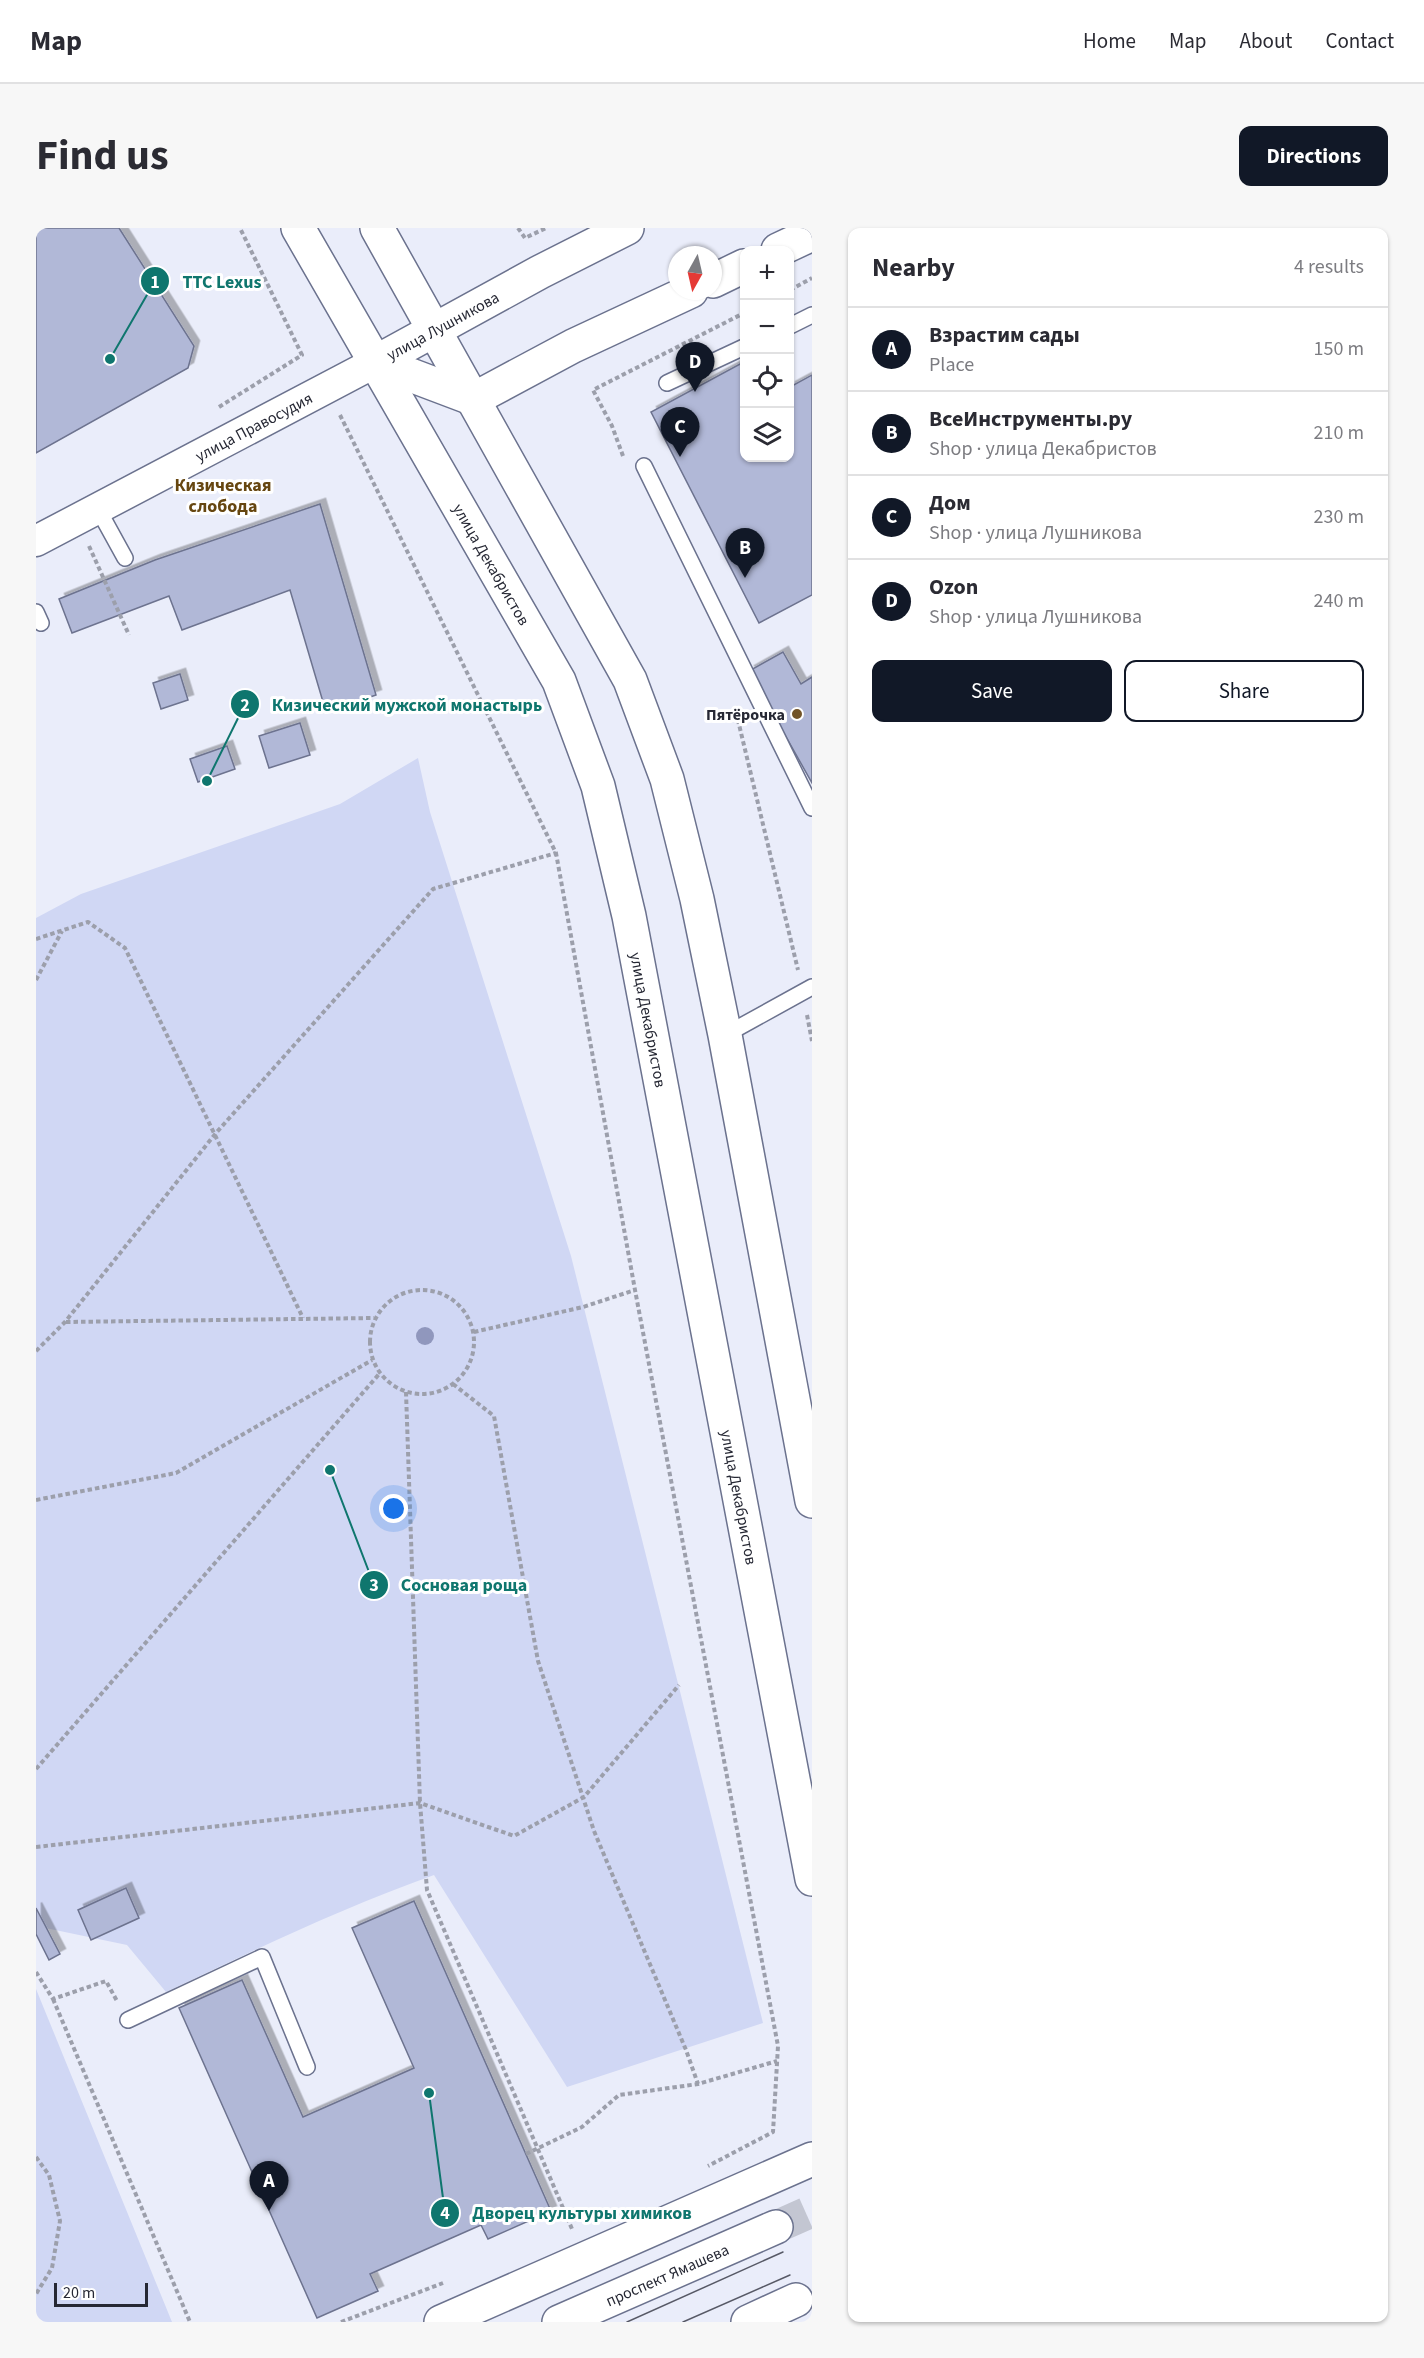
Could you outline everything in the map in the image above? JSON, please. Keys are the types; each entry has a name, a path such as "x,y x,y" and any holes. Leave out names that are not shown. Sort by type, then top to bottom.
{"main road":[{"name":"улица Декабристов","path":"298,228 559,681 598,786 629,916 812,1879"},
{"path":"377,228 630,680 667,779 697,899 812,1501"},
{"name":"улица Лушникова","path":"376,362 540,272 627,228"},
{"path":"786,246 812,234"},
{"path":"722,277 740,268"},
{"path":"474,399 573,346 672,300"},
{"name":"улица Лушникова","path":"376,362 474,399"},
{"path":"441,2322 812,2159"},
{"name":"проспект Ямашева","path":"559,2322 776,2227"},
{"path":"748,2322 796,2300"}],"street":[{"name":"улица Правосудия","path":"36,541 376,362"}],"lane":[{"path":"794,324 812,315"},
{"path":"667,383 740,349"},
{"path":"644,466 812,808"},
{"path":"98,508 124,558"},
{"path":"724,1035 807,989"},
{"path":"128,2020 262,1957 307,2067"}],"path":[{"path":"240,228 302,355"},
{"path":"518,228 525,238 546,228"},
{"path":"794,287 812,278"},
{"path":"627,464 612,426 593,390 740,315"},
{"path":"338,411 556,853 635,1290 778,2046 773,2132"},
{"path":"95,560 129,635"},
{"path":"735,705 807,989 812,1041"},
{"path":"36,1352 65,1322 216,1133 433,889 556,853"},
{"path":"36,939 88,922 125,948 216,1133 303,1318"},
{"path":"36,980 63,930"},
{"path":"427,1289 447,1295 465,1311 474,1332 474,1352 466,1370 453,1384 439,1392 422,1394 406,1392 392,1385 380,1373 372,1359 369,1339 374,1318 387,1301 406,1291 427,1289"},
{"path":"474,1332 583,1307 635,1290"},
{"path":"65,1322 374,1318"},
{"path":"36,1500 176,1473 372,1359"},
{"path":"36,1769 380,1373"},
{"path":"453,1384 494,1416 538,1661 594,1831 698,2084"},
{"path":"406,1392 420,1803 427,1890 573,2232"},
{"path":"36,1847 420,1803 514,1836 584,1797 679,1685"},
{"path":"36,1972 53,1999 190,2322"},
{"path":"53,1999 106,1981 128,2020"},
{"path":"526,2154 582,2127 620,2095 698,2084 777,2061"},
{"path":"36,2157 49,2175 60,2221 52,2268 36,2294"}],"shaded area":[{"path":"418,758 430,812 571,1256 763,2023 567,2087 434,1875 332,1915 166,1992 127,1945 36,1926 36,918 81,894 340,804"},
{"path":"36,1989 172,2322 36,2322"}],"building":[{"path":"36,228 119,228 194,346 188,368 36,453"},
{"path":"740,364 740,462 794,462 794,385 812,375 812,595 759,623 651,412"},
{"path":"320,504 376,695 326,712 290,590 182,630 169,596 72,633 59,599 155,560"},
{"path":"783,652 801,684 812,677 812,783 749,671"},
{"path":"180,674 188,700 161,709 153,683"},
{"path":"300,723 310,755 269,768 259,736"},
{"path":"227,746 235,769 198,782 190,759"},
{"path":"126,1888 139,1918 91,1940 78,1910"},
{"path":"414,1901 551,2211 488,2239 481,2225 370,2274 378,2291 317,2318 179,2008 242,1980 303,2117 414,2068 352,1928"},
{"path":"36,1908 60,1954 49,1960 36,1934"}],"tunnel":[{"path":"776,2227 812,2211"}],"tram line":[{"path":"627,2322 783,2252"},
{"path":"683,2322 790,2275"}],"place":[{"name":"ТТС Lexus","path":"110,359"},
{"name":"Ozon","path":"695,392"},
{"name":"Дом","path":"680,457"},
{"name":"ВсеИнструменты.ру","path":"745,578"},
{"name":"Пятёрочка","path":"797,714"},
{"name":"Кизический мужской монастырь","path":"207,781"},
{"name":"Сосновая роща","path":"330,1470"},
{"name":"Дворец культуры химиков","path":"429,2093"},
{"name":"Взрастим сады","path":"269,2211"}],"district":[{"name":"Кизическая слобода","path":"223,495"}]}
